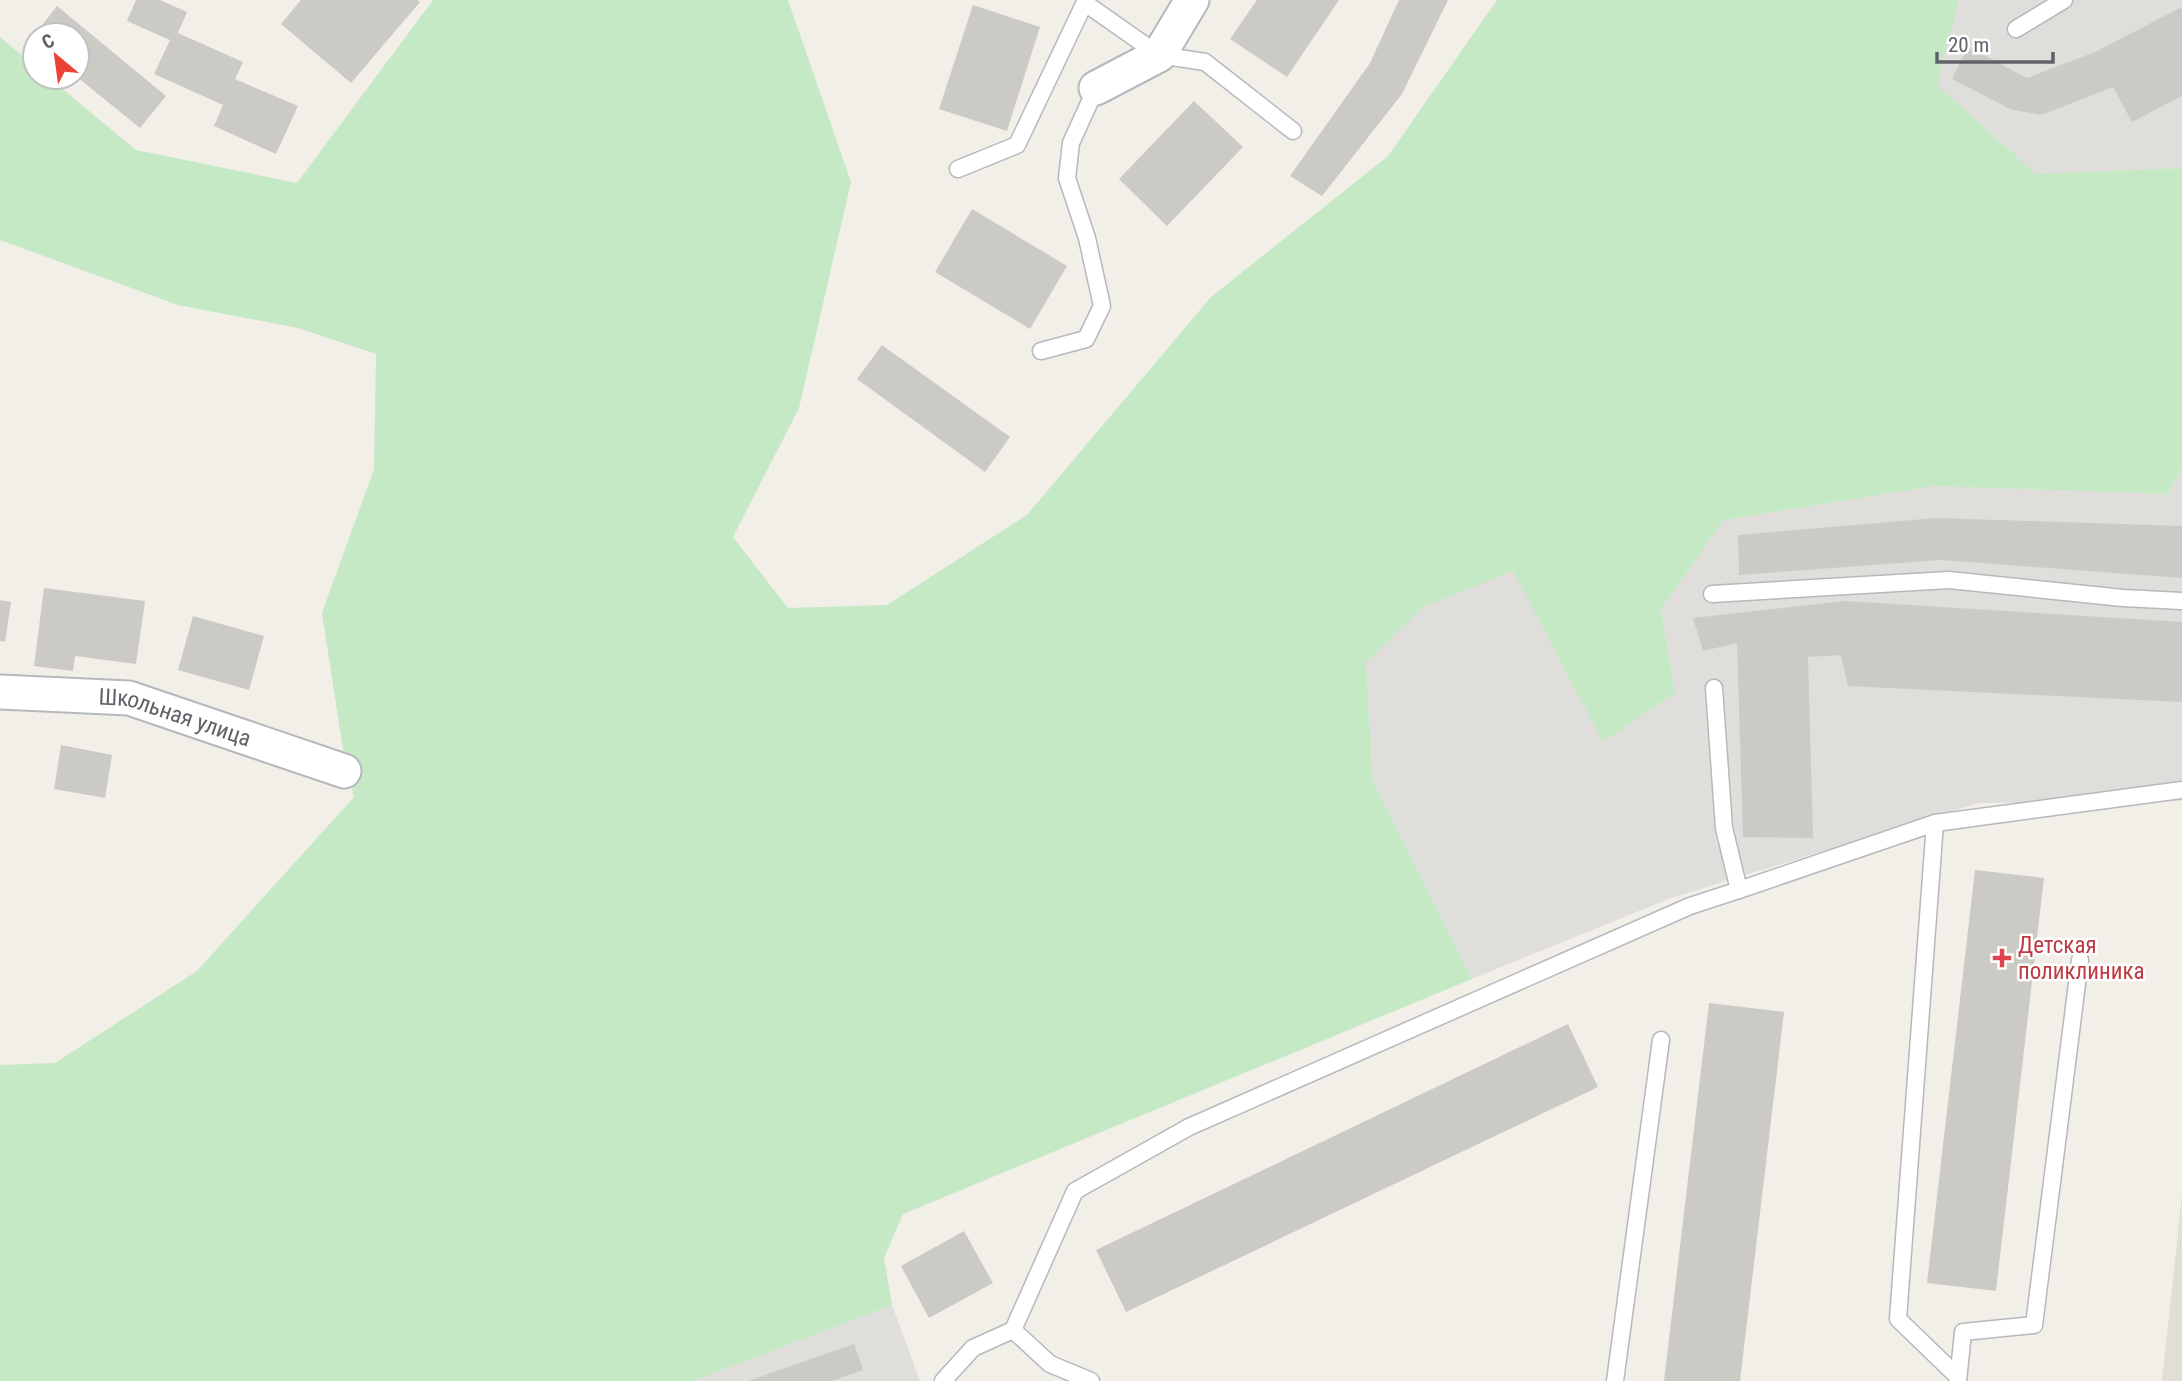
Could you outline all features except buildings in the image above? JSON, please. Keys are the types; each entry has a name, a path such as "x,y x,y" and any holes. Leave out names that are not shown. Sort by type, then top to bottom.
{"street":[{"path":"1096,88 1159,55 1192,0"},
{"name":"Школьная улица","path":"0,692 129,698 344,771"}],"lane":[{"path":"2016,29 2064,0"},
{"path":"958,169 1017,145 1085,1 1159,55 1205,62 1293,131"},
{"path":"1041,351 1086,339 1102,306 1087,238 1067,178 1071,143 1096,88"},
{"path":"1712,594 1949,580 2123,598 2182,601"},
{"path":"1714,688 1724,828 1739,890"},
{"path":"943,1381 973,1348 1013,1330 1075,1191 1189,1126 1690,906 1935,822 2182,790"},
{"path":"1935,822 1898,1319 1958,1379"},
{"path":"1958,1379 1963,1332 2034,1325 2080,960"},
{"path":"1615,1381 1661,1040"},
{"path":"1013,1330 1050,1364 1091,1381"}],"shaded area":[{"path":"1959,0 2182,0 2182,168 2036,174 1937,85"},
{"path":"2182,468 2182,801 1978,803 1671,898 1472,979 1373,780 1366,663 1423,607 1513,570 1603,742 1675,693 1661,609 1724,520 1934,486 2168,494"},
{"path":"2182,1196 2182,1381 2162,1381"},
{"path":"892,1305 920,1381 693,1381"}],"green space":[{"path":"433,0 788,0 851,182 799,408 733,537 788,608 887,605 1027,515 1211,297 1388,156 1497,0 1959,0 1937,85 2036,174 2182,168 2182,468 2168,494 1934,486 1724,520 1661,609 1675,693 1603,742 1513,571 1423,607 1366,663 1373,780 1472,979 903,1214 884,1258 892,1305 693,1381 0,1381 0,1065 55,1063 197,971 354,797 342,743 322,613 374,469 376,354 298,328 178,305 0,240 0,37 21,54 21,91 65,91 136,150 297,183"}],"place":[{"name":"Детская поликлиника","path":"2002,958"}]}
